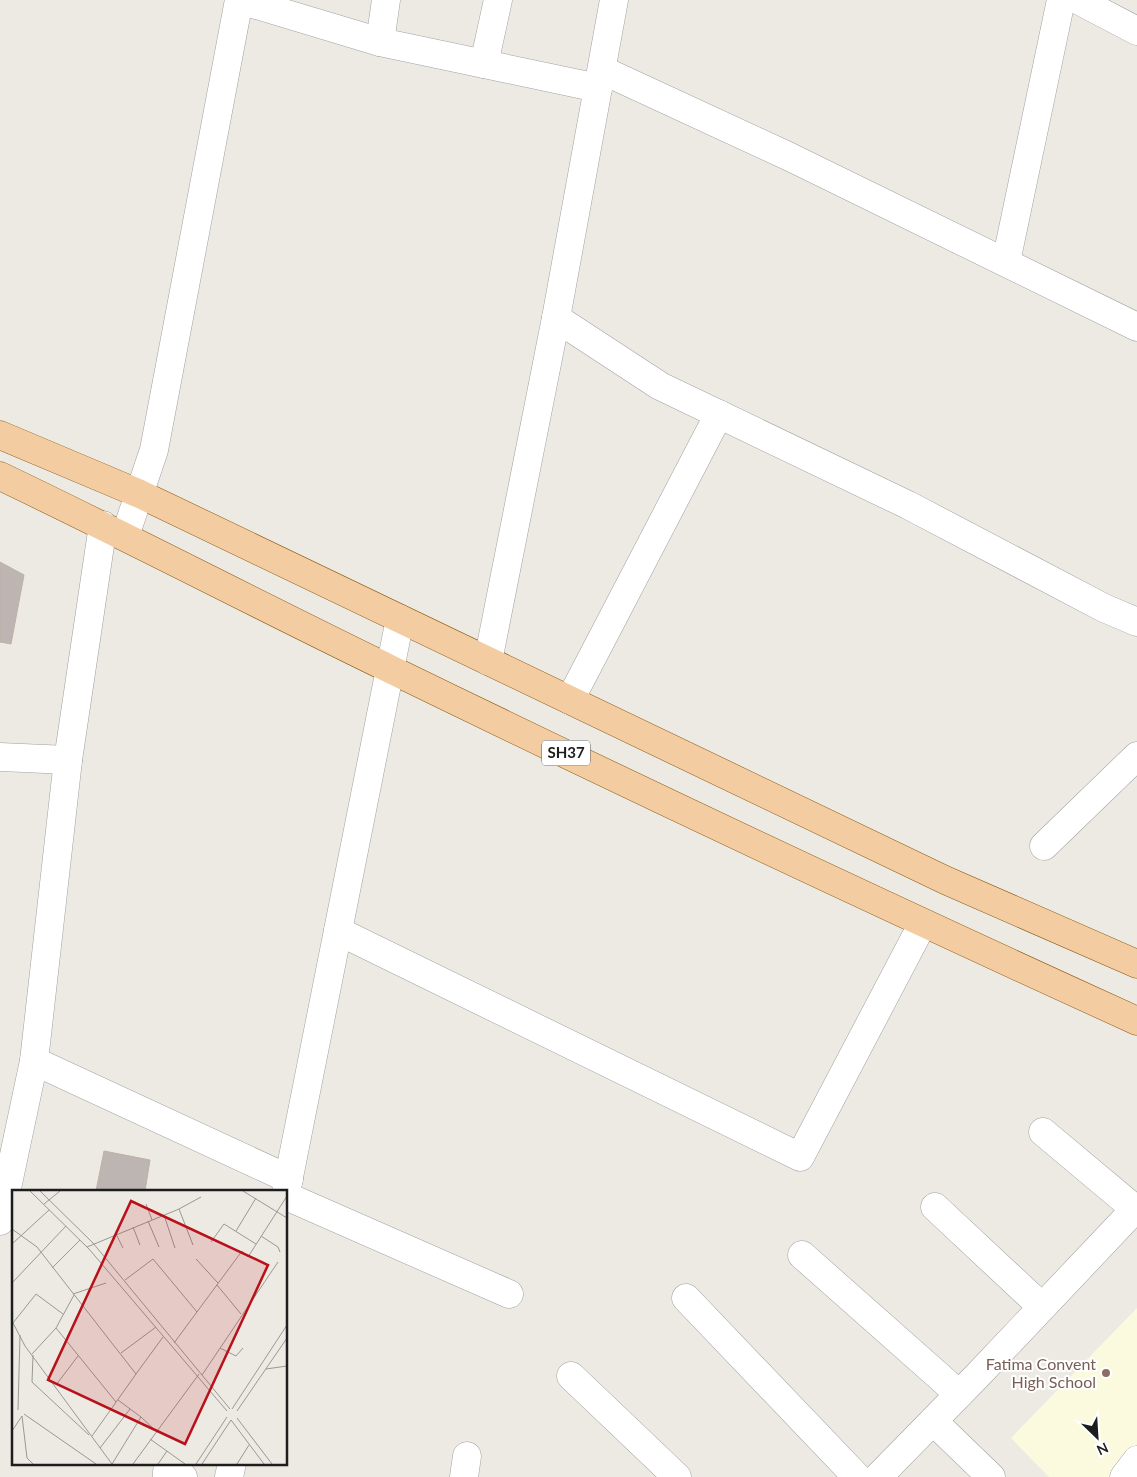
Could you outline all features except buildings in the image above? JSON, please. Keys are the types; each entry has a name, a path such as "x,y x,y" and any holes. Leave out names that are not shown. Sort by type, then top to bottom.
{"main road":[{"path":"0,435 140,494 945,880 1137,964"},
{"name":"SH37","path":"0,476 391,670 923,923 1137,1021"}],"street":[{"path":"0,1221 34,1061 68,760 114,531 140,494 154,450 240,0 380,42 484,64 600,79 790,158 1137,327"},
{"path":"380,42 386,0"},
{"path":"484,64 498,0"},
{"path":"488,661 556,318 614,0"},
{"path":"1006,262 1061,0"},
{"path":"1078,0 1137,31"},
{"path":"556,318 660,386 908,504 1104,608 1137,622"},
{"path":"570,700 720,414"},
{"path":"287,1189 400,619"},
{"path":"1044,846 1137,756"},
{"path":"0,757 68,760"},
{"path":"338,931 800,1157 923,923"},
{"path":"34,1061 287,1189 509,1294"},
{"path":"878,1477 1136,1208 1042,1132"},
{"path":"935,1206 1042,1307"},
{"path":"802,1256 959,1394"},
{"path":"686,1298 857,1477"},
{"path":"571,1376 677,1477"},
{"path":"932,1421 991,1477"},
{"path":"1124,1477 1137,1460"},
{"path":"229,1477 232,1464"},
{"path":"167,1477 167,1472 184,1477"}],"shaded area":[{"name":"Fatima Convent High School","path":"1137,1308 1137,1477 1049,1477 1011,1438"}],"place":[{"name":"Fatima Convent High School","path":"1106,1373"}]}
